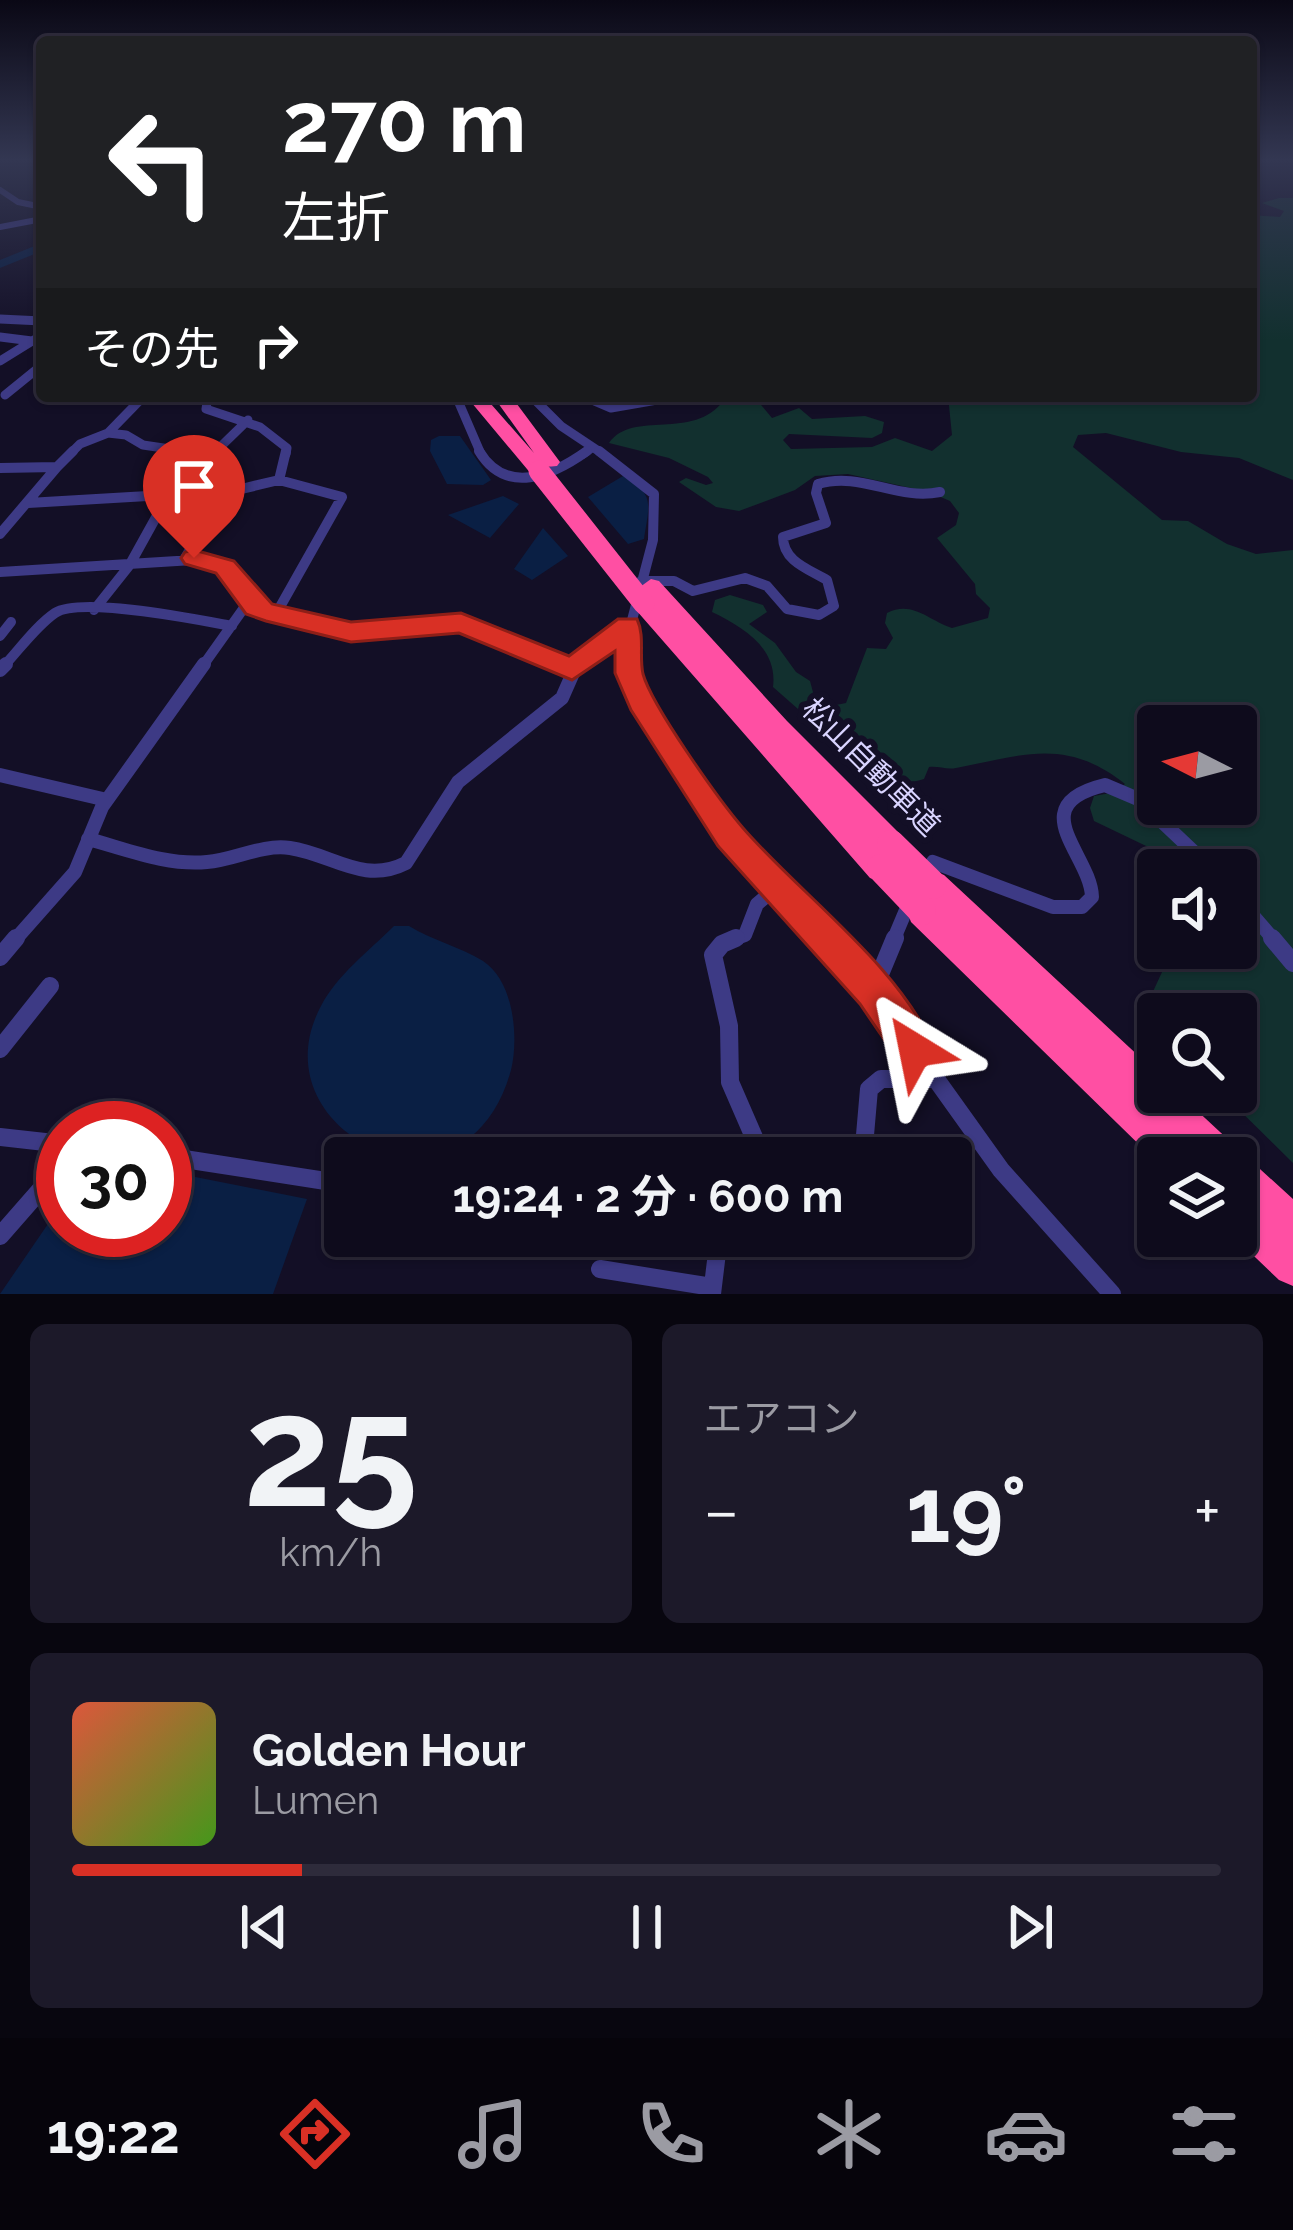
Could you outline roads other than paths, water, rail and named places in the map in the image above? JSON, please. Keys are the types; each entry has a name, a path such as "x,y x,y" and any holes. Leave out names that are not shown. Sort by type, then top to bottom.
{"highway":[{"path":"481,402 546,469"},
{"name":"松山自動車道","path":"492,402 640,600 1159,1137"},
{"name":"松山自動車道","path":"506,402 546,469"},
{"name":"松山自動車道","path":"928,898 1197,1137"},
{"path":"1257,1192 1293,1226"},
{"path":"1257,1232 1293,1266"}],"street":[{"path":"0,227 36,220"},
{"path":"3,322 36,321"},
{"path":"0,337 34,344"},
{"path":"0,361 34,344"},
{"path":"2,394 36,373"},
{"path":"0,534 80,444 108,433 138,402"},
{"path":"207,402 211,412 264,425 287,448 279,480"},
{"path":"459,402 483,457 499,479 510,482 548,473 590,449"},
{"path":"536,402 554,422 641,480 654,494 652,540 629,673 641,702 730,836 873,991 1013,1184 1112,1294"},
{"path":"597,402 611,408 646,402"},
{"path":"186,472 235,437 248,420"},
{"path":"108,433 143,445 212,454"},
{"path":"0,478 6,468 57,466"},
{"path":"88,839 194,862 295,848 371,874 396,871 406,863 458,782 562,698 572,669 640,600 674,580 693,591 722,578 762,582 776,590 787,609 820,615 833,606 827,580 790,559 782,544 783,537 794,531 826,524 815,494 818,484 849,478 920,496 940,492"},
{"path":"28,503 224,492 279,480 342,496 276,614"},
{"path":"94,610 128,566 170,492"},
{"path":"185,559 200,524 224,492"},
{"path":"0,572 185,559 219,563 255,607 276,614 351,632 461,623 572,669"},
{"path":"0,957 75,872 107,800 251,598"},
{"path":"0,670 53,614 67,607 155,612 232,626"},
{"path":"0,636 11,622"},
{"path":"0,775 107,800"},
{"path":"873,991 910,901 933,862 952,865 1052,907 1072,910 1086,905 1092,896 1092,881 1062,826 1064,812 1074,800 1098,786 1117,787 1189,849"},
{"path":"754,1137 730,1082 729,1026 713,955 722,944 746,935 757,904 776,888"},
{"path":"1257,921 1293,963"},
{"path":"0,1049 50,986"},
{"path":"864,1137 869,1089 881,1079 936,1079"},
{"path":"0,1137 36,1141"},
{"path":"192,1160 324,1181"},
{"path":"0,1236 36,1195"},
{"path":"600,1269 712,1290 716,1257"}],"water":[{"path":"460,436 491,480 483,485 447,484 430,451 431,440"},
{"path":"623,476 641,489 648,502 644,539 628,544 588,497"},
{"path":"503,496 519,504 490,538 448,515"},
{"path":"543,528 568,556 532,580 514,569"},
{"path":"394,926 409,926 493,970 508,996 514,1042 511,1070 487,1120 466,1137 356,1137 339,1126 316,1093 308,1052 321,1006 345,973"},
{"path":"192,1176 307,1199 273,1294 0,1294 36,1241 36,1257 192,1257"}],"waterway":[{"path":"0,264 36,249"}]}
